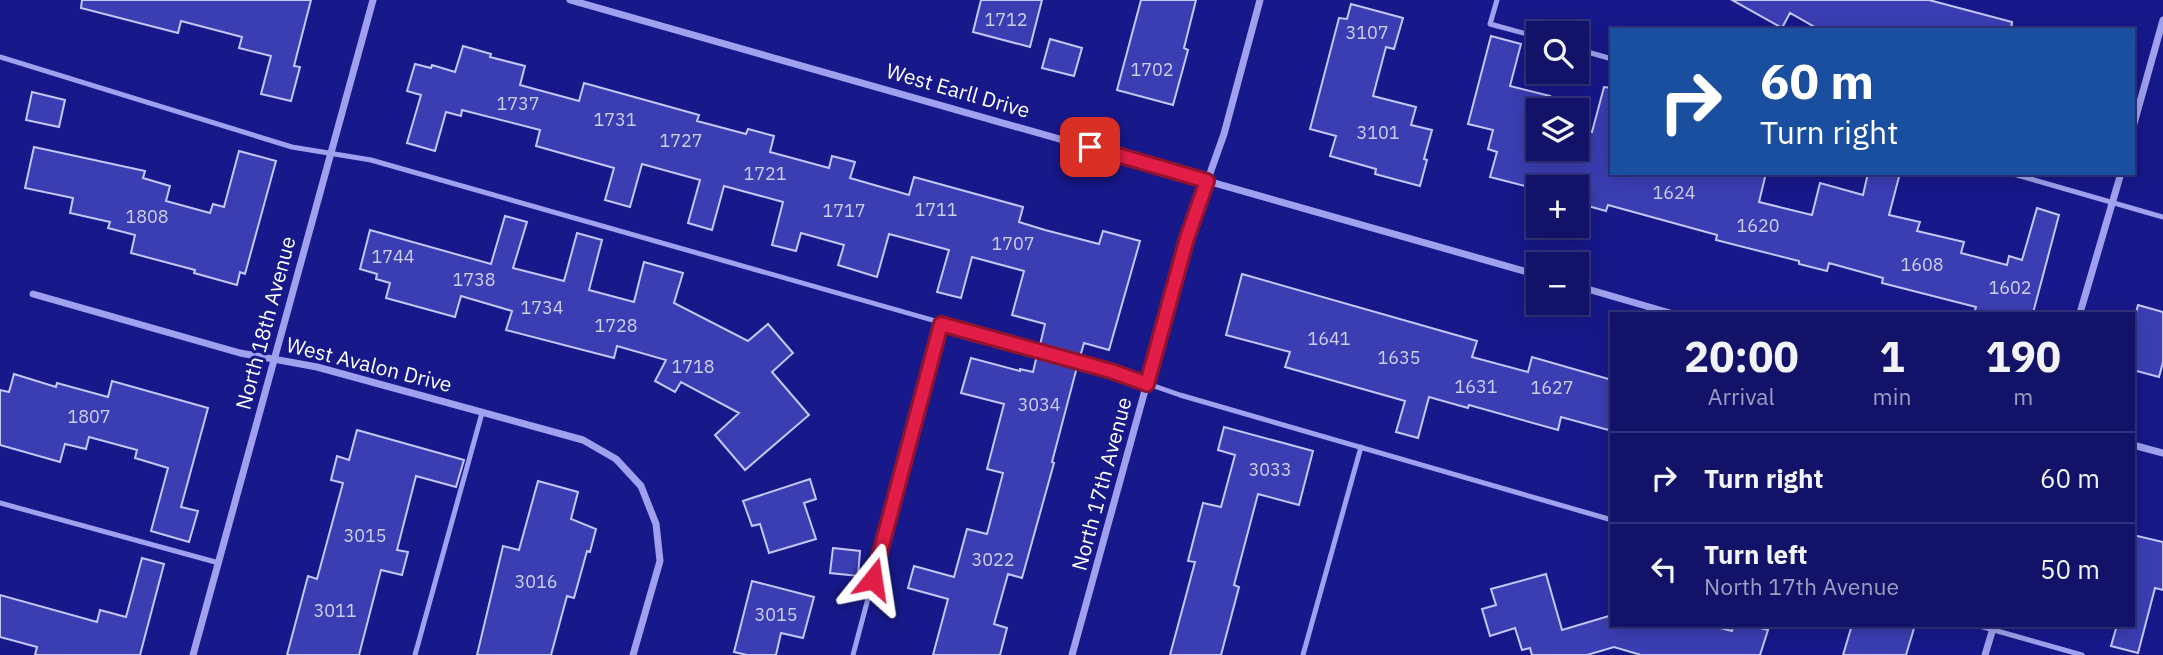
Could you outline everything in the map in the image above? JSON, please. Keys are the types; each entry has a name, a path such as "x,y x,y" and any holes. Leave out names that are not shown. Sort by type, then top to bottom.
{"street":[{"name":"North 18th Avenue","path":"193,655 373,0"},
{"name":"West Earll Drive","path":"570,0 1526,272"},
{"name":"North 17th Avenue","path":"1073,655 1187,238 1224,134 1260,0"},
{"path":"2135,120 2163,20"},
{"path":"2080,312 2119,175"},
{"path":"1589,289 1667,312"},
{"name":"West Avalon Drive","path":"33,295 240,353 317,367 583,440 616,459 640,486 656,524 660,561 633,655"},
{"path":"2135,446 2163,453"},
{"path":"1985,655 1994,627"}],"lane":[{"path":"1497,0 1490,24 1526,34"},
{"path":"1589,52 1610,58"},
{"path":"0,57 292,147 371,160 1111,371 1180,395 1610,519"},
{"path":"2017,175 2163,217"},
{"path":"853,655 941,324"},
{"path":"415,655 482,413"},
{"path":"1303,655 1361,447"},
{"path":"0,503 219,563"},
{"path":"1994,627 2082,655"}],"building":[{"path":"82,0 311,0 294,66 300,67 291,101 261,94 271,56 239,48 242,37 181,21 178,33 81,8"},
{"path":"981,0 1042,0 1030,47 973,32"},
{"path":"1141,0 1196,0 1184,48 1188,50 1173,105 1117,90"},
{"path":"1732,0 1929,0 2012,22 2011,28 1816,28 1790,13 1782,28"},
{"path":"1351,4 1403,18 1394,49 1386,47 1373,96 1416,107 1411,125 1432,130 1420,186 1375,174 1376,169 1330,156 1336,136 1310,129 1339,18 1347,19"},
{"path":"1491,36 1521,44 1510,86 1550,96 1526,98 1526,161 1589,161 1589,131 1592,132 1604,87 1610,88 1610,175 1766,175 1759,202 1812,215 1820,183 1863,195 1868,175 1899,175 1889,215 1920,222 1917,231 1964,242 1961,253 2007,265 2009,256 2022,260 2037,208 2059,215 2033,312 1974,312 1976,307 1882,283 1883,278 1829,263 1827,271 1716,240 1717,235 1608,205 1606,211 1589,206 1589,175 1526,175 1526,186 1490,177 1497,152 1488,149 1493,130 1468,124"},
{"path":"1050,39 1082,48 1074,76 1042,68"},
{"path":"463,46 491,54 490,57 525,66 520,85 579,101 584,83 699,115 697,121 746,134 748,129 774,136 770,152 829,168 832,156 855,162 850,178 909,195 914,177 1023,207 1019,222 1045,230 1099,244 1103,231 1140,241 1109,350 1084,343 1080,357 1040,345 1045,324 1012,315 1024,271 972,257 961,298 937,292 949,250 889,234 877,277 838,265 844,245 801,233 796,251 772,245 783,202 724,186 712,230 688,223 700,180 642,164 630,207 605,200 614,168 536,146 540,130 462,110 461,116 446,112 435,151 407,143 421,95 407,91 415,64 431,68 432,65 455,72"},
{"path":"32,92 65,100 59,127 26,120"},
{"path":"34,147 145,171 143,178 170,186 166,201 210,213 213,204 224,207 239,151 276,161 245,274 240,272 237,285 194,273 195,270 131,253 135,235 108,228 110,222 70,213 73,198 25,188"},
{"path":"505,216 527,222 513,268 564,281 577,233 602,240 589,290 634,302 644,262 683,273 674,303 748,341 768,324 793,353 772,372 809,415 745,470 715,435 739,413 681,382 675,392 655,381 666,360 617,346 614,358 506,330 512,311 461,296 455,317 386,298 390,283 376,279 377,274 360,269 370,230 491,264"},
{"path":"1242,274 1477,341 1472,357 1528,372 1532,357 1610,379 1610,430 1561,417 1558,430 1469,405 1468,408 1429,397 1418,438 1396,432 1405,401 1285,367 1290,352 1226,335"},
{"path":"2138,305 2163,312 2163,362 2159,377 2135,371 2135,316"},
{"path":"1037,355 1077,367 1022,578 1008,574 994,624 1007,628 1000,655 933,655 948,599 908,588 914,566 954,577 967,529 987,534 1003,473 987,469 1004,404 961,393 971,358 1033,372"},
{"path":"14,374 56,387 57,383 108,397 112,381 208,408 181,507 198,511 189,542 151,531 168,468 135,458 137,450 89,437 86,449 65,444 60,462 0,445 0,390 9,392"},
{"path":"1224,427 1313,451 1299,505 1258,494 1234,585 1239,587 1221,655 1170,655 1195,562 1188,561 1203,503 1221,507 1235,455 1218,450"},
{"path":"357,430 464,460 456,487 416,476 397,550 408,552 402,575 381,570 359,655 287,655 308,576 317,579 343,483 331,480 337,456 349,460"},
{"path":"810,479 816,499 804,503 816,539 769,553 760,524 752,526 743,501"},
{"path":"538,481 578,492 571,519 596,529 574,598 567,596 551,655 477,655 503,546 519,550"},
{"path":"2135,535 2163,542 2163,590 2155,588 2138,653 2111,646 2116,627 2135,627"},
{"path":"833,548 860,551 858,576 830,573"},
{"path":"142,558 164,564 140,655 35,655 37,647 0,637 0,595 97,622 100,610 126,617"},
{"path":"1546,574 1562,630 1610,616 1610,627 1717,627 1732,631 1733,627 1757,627 1768,630 1760,655 1641,655 1614,647 1587,655 1532,655 1530,648 1522,650 1515,628 1490,636 1482,609 1496,605 1491,589"},
{"path":"752,581 814,597 803,638 781,633 776,655 734,652"},
{"path":"1851,627 1914,627 1906,655 1843,655"}],"route":[{"path":"873,579 941,324 1111,371 1147,384 1187,238 1207,181 1090,147"}]}
